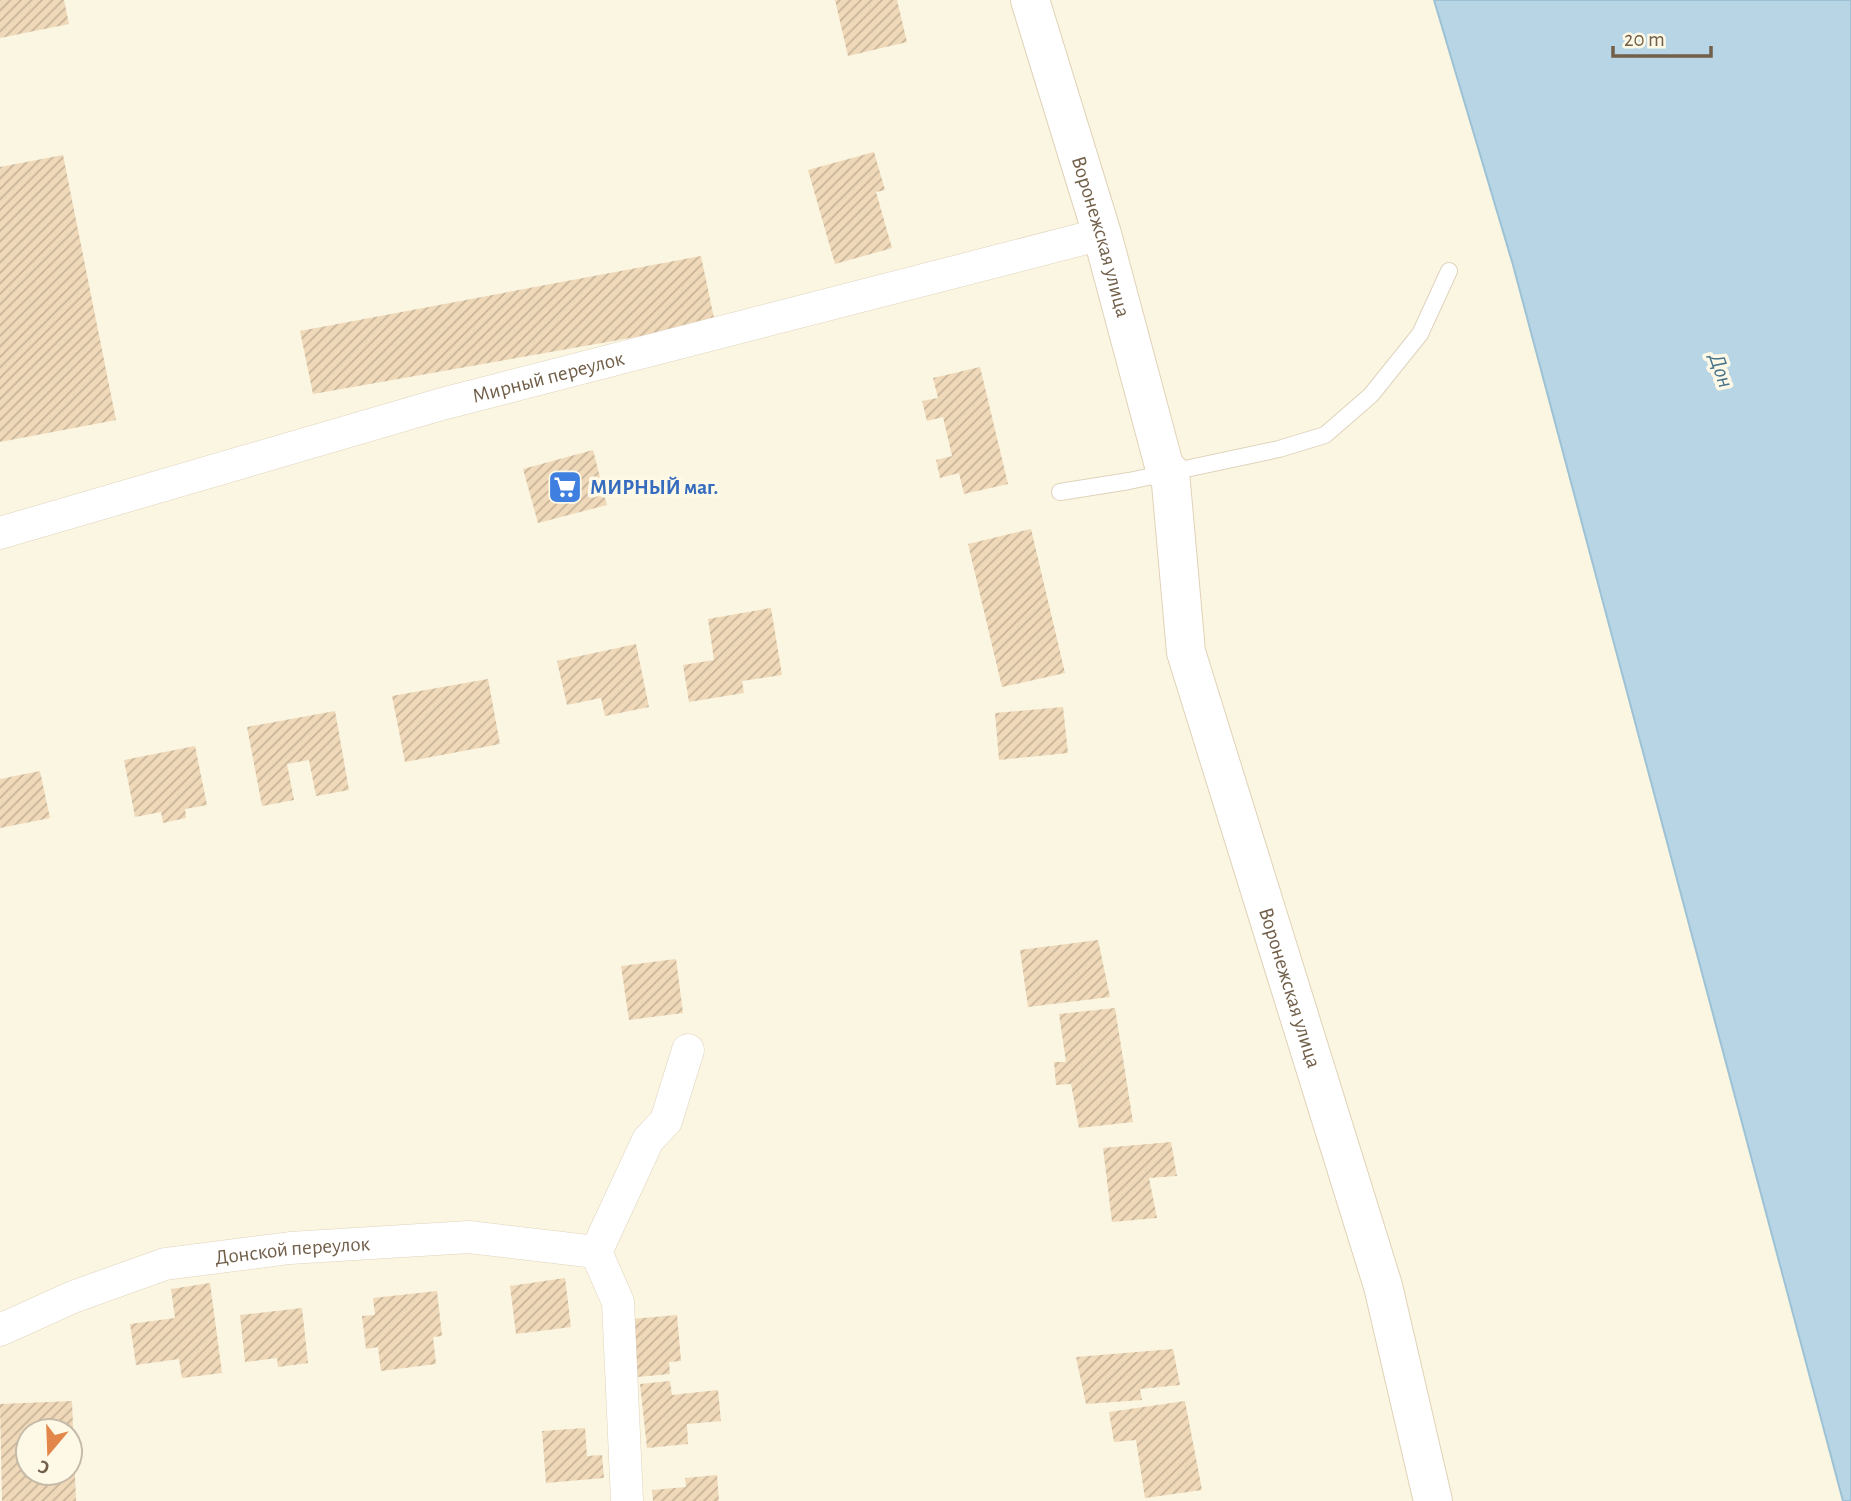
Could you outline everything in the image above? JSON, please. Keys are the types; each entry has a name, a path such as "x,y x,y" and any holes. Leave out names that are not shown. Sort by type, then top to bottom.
{"street":[{"name":"Воронежская улица","path":"1030,0 1102,234 1168,473 1186,652 1383,1286 1433,1501"},
{"name":"Мирный переулок","path":"0,533 442,404 1102,234"},
{"path":"627,1501 618,1302 596,1252 648,1140 666,1121 688,1050"},
{"name":"Донской переулок","path":"0,1330 73,1297 165,1264 290,1248 468,1237 596,1252"}],"lane":[{"path":"1060,492 1168,473 1279,449 1325,435 1371,395 1420,334 1449,271"}],"water":[{"name":"Дон","path":"1434,0 1851,0 1851,1501 1843,1501 1513,265"}],"building":[{"path":"0,0 64,0 69,24 0,38"},
{"path":"835,0 897,0 907,42 848,56"},
{"path":"874,152 885,190 876,192 892,248 835,264 808,170"},
{"path":"63,155 116,420 0,442 0,167"},
{"path":"701,256 715,323 313,394 300,331"},
{"path":"980,367 1008,484 964,494 959,473 940,478 936,460 952,456 943,417 927,421 922,401 938,398 933,378"},
{"name":"МИРНЫЙ маг.","path":"593,450 607,505 538,523 523,469"},
{"path":"1031,529 1065,673 1002,687 968,544"},
{"path":"771,608 782,675 742,681 744,693 689,702 683,665 714,660 708,619"},
{"path":"636,644 649,707 605,716 601,698 567,705 557,661"},
{"path":"488,679 500,744 405,762 392,696"},
{"path":"1063,707 1068,753 999,760 995,713"},
{"path":"335,711 349,790 316,796 309,760 287,764 294,800 262,806 247,727"},
{"path":"195,746 207,805 185,809 186,818 163,823 161,812 135,817 124,760"},
{"path":"40,771 50,818 0,828 0,779"},
{"path":"1098,940 1110,997 1028,1007 1020,950"},
{"path":"676,959 683,1013 629,1020 621,966"},
{"path":"1115,1008 1133,1122 1079,1128 1071,1084 1056,1085 1054,1062 1066,1062 1059,1014"},
{"path":"1171,1142 1177,1176 1149,1178 1157,1218 1112,1222 1103,1148"},
{"path":"565,1278 571,1327 516,1334 510,1286"},
{"path":"210,1283 222,1373 182,1378 179,1359 136,1365 130,1324 175,1318 171,1289"},
{"path":"437,1291 442,1336 433,1337 436,1364 381,1371 378,1347 366,1349 362,1316 375,1315 373,1298"},
{"path":"302,1308 308,1363 278,1367 277,1358 245,1362 240,1315"},
{"path":"677,1315 681,1361 669,1362 670,1374 637,1377 632,1319"},
{"path":"1173,1349 1180,1385 1140,1389 1142,1400 1086,1404 1076,1357"},
{"path":"670,1381 672,1395 718,1390 721,1421 687,1424 688,1444 647,1448 640,1384"},
{"path":"72,1401 73,1417 14,1417 14,1487 75,1487 76,1501 2,1501 0,1404"},
{"path":"1185,1401 1202,1490 1145,1498 1136,1440 1114,1442 1109,1412"},
{"path":"585,1428 587,1456 602,1455 604,1478 546,1483 542,1431"},
{"path":"717,1475 719,1501 653,1501 652,1490 686,1487 685,1478"}],"place":[{"name":"МИРНЫЙ маг.","path":"565,487"}]}
